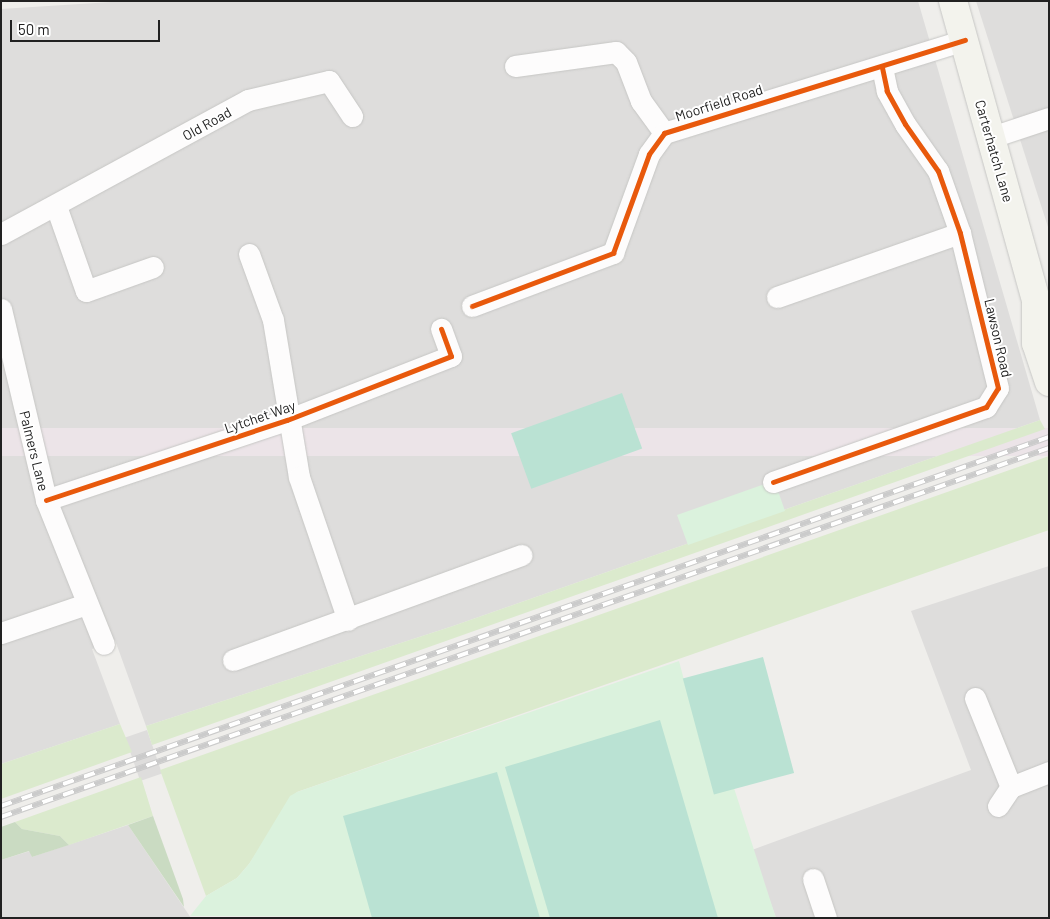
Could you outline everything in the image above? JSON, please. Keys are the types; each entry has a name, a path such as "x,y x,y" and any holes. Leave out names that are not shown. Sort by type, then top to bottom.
{"street":[{"name":"Carterhatch Lane","path":"953,1 965,40 989,138 1043,308 1036,343 1049,382"},
{"name":"Moorfield Road","path":"472,306 620,259 649,154 664,133 965,40"},
{"name":"Moorfield Road","path":"515,66 616,52 626,62 640,101 664,133"},
{"name":"Lawson Road","path":"773,482 986,407 998,388 996,369 960,233 938,171 900,116 887,91 882,67"},
{"name":"Old Road","path":"1,234 56,206 248,100 329,81 352,116"},
{"path":"989,138 1049,118"},
{"path":"56,206 86,291 153,267"},
{"path":"777,297 960,233"},
{"name":"Lytchet Way","path":"249,254 273,320 287,420 299,477 348,620"},
{"name":"Palmers Lane","path":"1,309 46,500 86,604 104,644"},
{"name":"Lytchet Way","path":"46,500 287,420 451,356 441,329"},
{"path":"233,660 348,620 522,555"},
{"path":"1,633 86,604"},
{"path":"975,698 1011,787"},
{"path":"998,806 1011,787 1049,772"},
{"path":"813,879 826,918"}],"shaded area":[{"path":"127,1 918,1 1040,420 453,626 146,726 115,640 92,649 120,724 1,764 1,9"},
{"path":"976,1 1049,1 1049,230 1038,196"},
{"path":"1,428 1049,428 1049,456 1,456"},
{"path":"1049,566 1049,918 776,918 752,850 971,770 911,611"},
{"path":"147,730 162,773 140,781 125,737"},
{"path":"128,825 191,918 1,918 1,860 30,851 32,857"}],"green space":[{"path":"622,393 642,448 531,489 511,433"},
{"path":"1040,420 1045,429 152,745 146,726 453,626"},
{"path":"1049,456 1049,530 297,792 249,864 237,878 206,896 160,770"},
{"path":"765,484 767,491 777,488 785,511 688,545 677,515"},
{"path":"763,657 794,773 714,794 683,678"},
{"path":"679,661 714,793 734,788 776,918 190,916 206,896 237,878 249,864 290,796 297,792"},
{"path":"660,720 718,918 550,918 505,767"},
{"path":"120,724 132,752 1,799 1,764"},
{"path":"497,772 540,918 372,918 343,816"},
{"path":"141,777 153,816 69,845 60,836 22,829 15,822"},
{"path":"153,816 183,899 184,907 128,825"},
{"path":"15,822 22,829 60,836 69,845 32,857 29,851 1,860 1,827"}],"railway":[{"path":"1,806 1049,437"},
{"path":"1,817 1049,448"}],"cycle path":[{"path":"472,306 613,253 649,154 664,133 965,40"},
{"path":"773,482 986,407 998,388 960,233 938,171 905,124 887,91 882,67"},
{"path":"46,500 287,420 451,356 441,329"}]}
